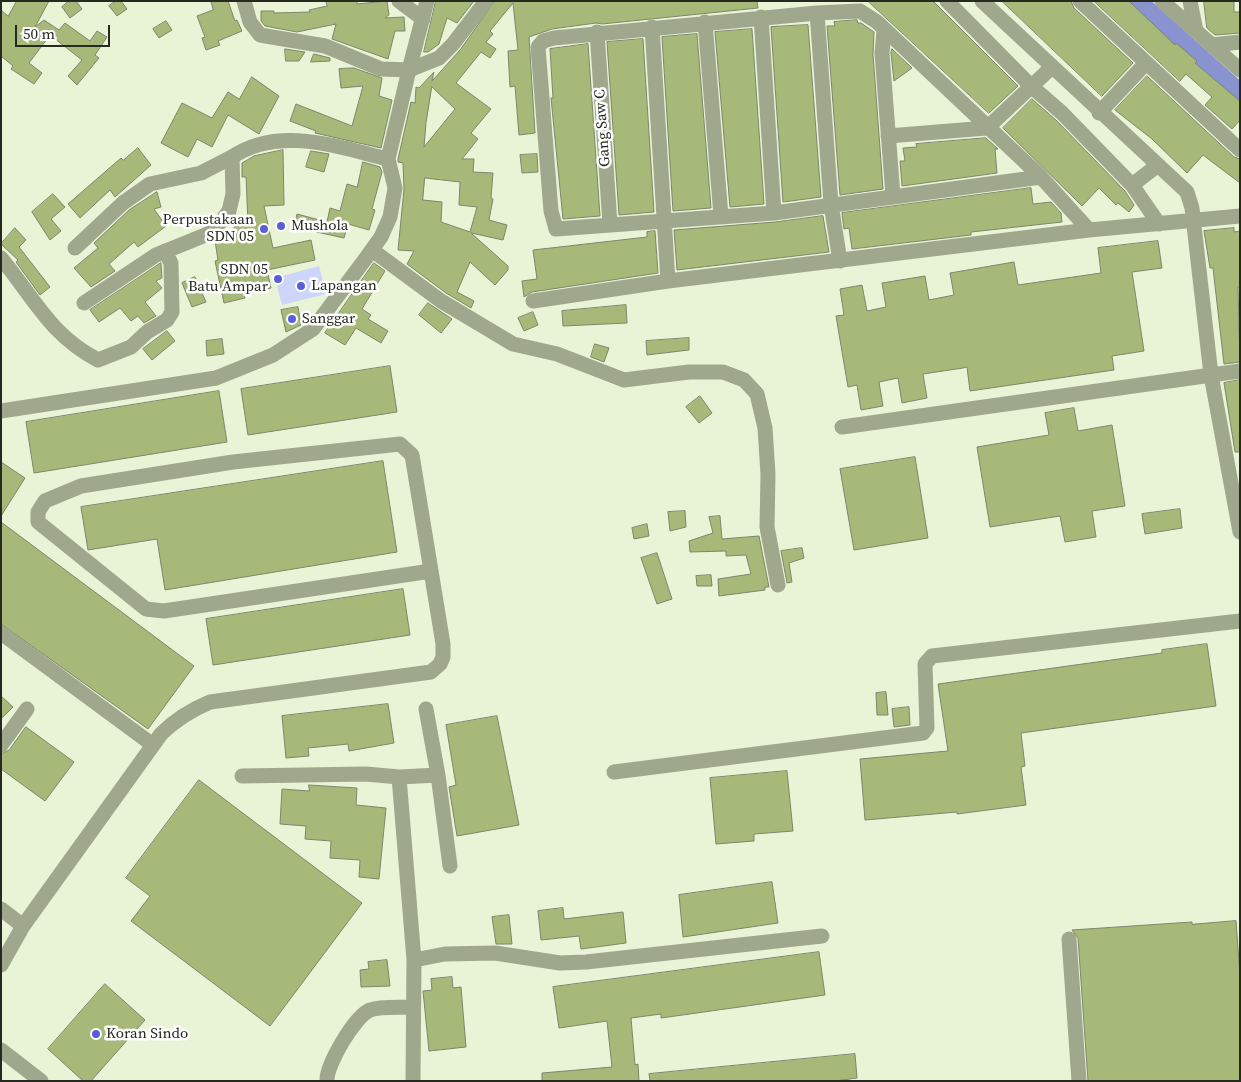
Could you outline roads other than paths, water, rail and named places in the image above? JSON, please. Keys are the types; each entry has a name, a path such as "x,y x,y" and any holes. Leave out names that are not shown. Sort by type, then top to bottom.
{"street":[{"path":"244,1 250,22 260,35 325,46 381,69 409,70 439,58 454,44 486,1"},
{"path":"399,1 423,19"},
{"path":"1,411 216,378 273,355 313,329 372,250 390,217 395,188 388,159 427,1"},
{"path":"946,1 1031,86 1062,113 1132,185 1159,224"},
{"path":"982,1 1099,113 1184,187 1191,203 1211,375 1240,532"},
{"path":"1080,1 1240,150"},
{"path":"1162,1 1240,70"},
{"path":"1190,1 1196,31"},
{"path":"1041,177 774,213 610,224 559,230 554,227 538,47 546,39 597,32 761,17 860,11 870,17 1041,177 1089,230"},
{"path":"817,13 831,204 840,261"},
{"path":"761,17 774,213"},
{"path":"705,22 721,216"},
{"path":"652,27 668,281"},
{"path":"884,31 882,53 893,196"},
{"name":"Gang Saw C","path":"597,32 610,224"},
{"path":"1211,45 1240,42"},
{"path":"1099,113 1146,63"},
{"path":"888,136 987,128 1052,67"},
{"path":"75,248 123,204 150,184 201,173 232,157 246,147 271,142 316,141 388,159"},
{"path":"84,303 165,251 208,234 219,224 229,211 233,194 232,157"},
{"path":"1132,185 1158,165"},
{"path":"532,301 668,281 1089,230 1240,216"},
{"path":"372,250 441,301 513,344 557,354 618,379 632,380 689,372 723,372 744,380 757,394 765,428 768,474 767,527 778,585"},
{"path":"1,258 56,330 76,348 98,360 131,347 147,332 167,320 172,312 171,263 165,251"},
{"path":"842,427 1240,371"},
{"path":"1,965 23,926 153,745 174,721 210,702 431,672 436,669 443,657 443,644 412,455 408,449 400,444 233,462 81,486 45,500 38,512 38,522 146,609 164,611 431,571"},
{"path":"614,772 923,733 927,728 925,664 932,656 1240,621"},
{"path":"1,633 153,745"},
{"path":"1,744 27,709"},
{"path":"426,709 438,776 450,866"},
{"path":"242,776 366,774 399,777 438,776"},
{"path":"399,777 414,960 412,1007 413,1081"},
{"path":"1,909 23,926"},
{"path":"414,960 445,954 495,953 560,963 586,962 822,936"},
{"path":"1069,940 1079,1081"},
{"path":"328,1081 329,1068 361,1014 372,1010 412,1007"},
{"path":"1,1050 41,1081"}],"waterway":[{"path":"1135,1 1240,95"}],"place":[{"name":"Mushola","path":"281,226"},
{"name":"Perpustakaan SDN 05","path":"264,229"},
{"name":"SDN 05 Batu Ampar","path":"278,279"},
{"name":"Lapangan","path":"301,286"},
{"name":"Sanggar","path":"292,319"},
{"name":"Koran Sindo","path":"96,1034"}]}
